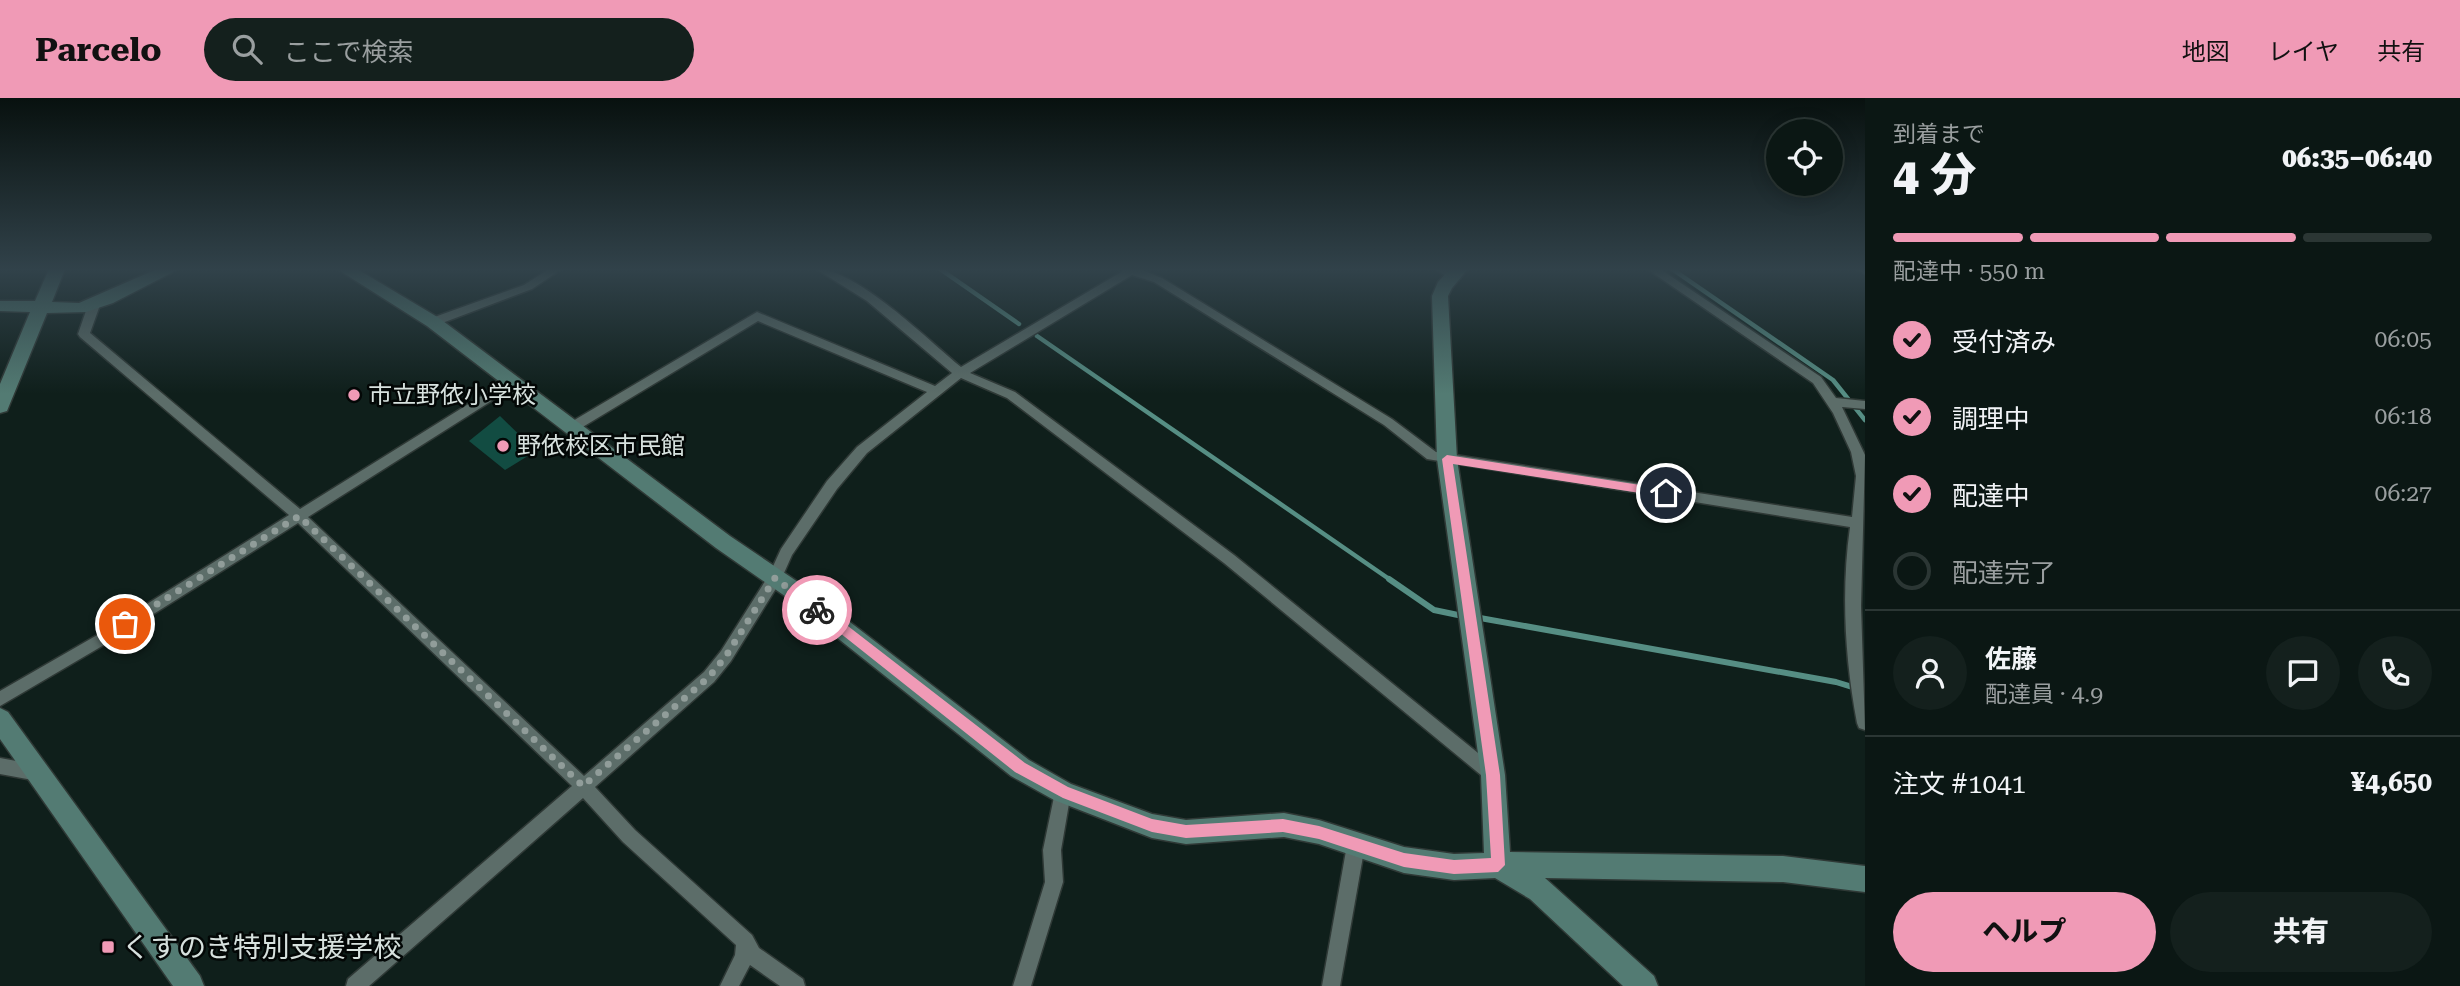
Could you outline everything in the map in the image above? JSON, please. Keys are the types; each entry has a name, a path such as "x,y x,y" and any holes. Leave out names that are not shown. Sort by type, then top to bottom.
{"street":[{"path":"0,406 40,310"},
{"path":"92,310 84,334 299,516 583,786 629,836 746,941 752,954 796,986"},
{"path":"414,310 433,322 570,428 775,578 1020,768 1063,792 1163,828 1186,832 1283,825 1319,832 1404,860 1454,867 1498,865 1783,869 1865,878"},
{"path":"433,322 464,310"},
{"path":"886,310 960,373 1011,395 1229,559 1493,775"},
{"path":"355,986 709,677 726,656 775,578 786,552 832,485 862,450 960,373 1064,310"},
{"path":"1207,310 1388,422 1432,456 1857,523"},
{"path":"1439,310 1444,356 1447,459 1493,775 1498,865"},
{"path":"1714,310 1817,380 1838,402 1863,475 1852,610 1858,688 1865,723"},
{"path":"570,428 757,316 935,391"},
{"path":"0,699 511,383"},
{"path":"1838,402 1865,405"},
{"path":"0,719 190,986"},
{"path":"0,766 38,773"},
{"path":"1022,986 1054,882 1052,850 1063,792"},
{"path":"1331,986 1356,845"},
{"path":"1498,865 1539,890 1644,986"},
{"path":"729,986 744,957 746,941"}],"building":[{"name":"野依校区市民館","path":"500,416 536,451 505,470 469,441"}],"waterway":[{"path":"1000,310 1019,324"},
{"path":"1732,310 1833,380 1865,420"},
{"path":"1037,336 1392,581"},
{"path":"1389,579 1434,610 1458,615"},
{"path":"1480,618 1836,682 1865,691"}],"way so far":[{"path":"125,624 299,516 583,786 709,677 726,656 775,578 817,610"}],"place":[{"name":"市立野依小学校","path":"354,395"},
{"name":"野依校区市民館","path":"503,446"},
{"name":"くすのき特別支援学校","path":"108,947"}],"route":[{"path":"817,610 1020,768 1063,792 1152,826 1186,832 1283,825 1319,832 1404,860 1454,867 1498,865 1493,775 1447,459 1666,493"}]}
